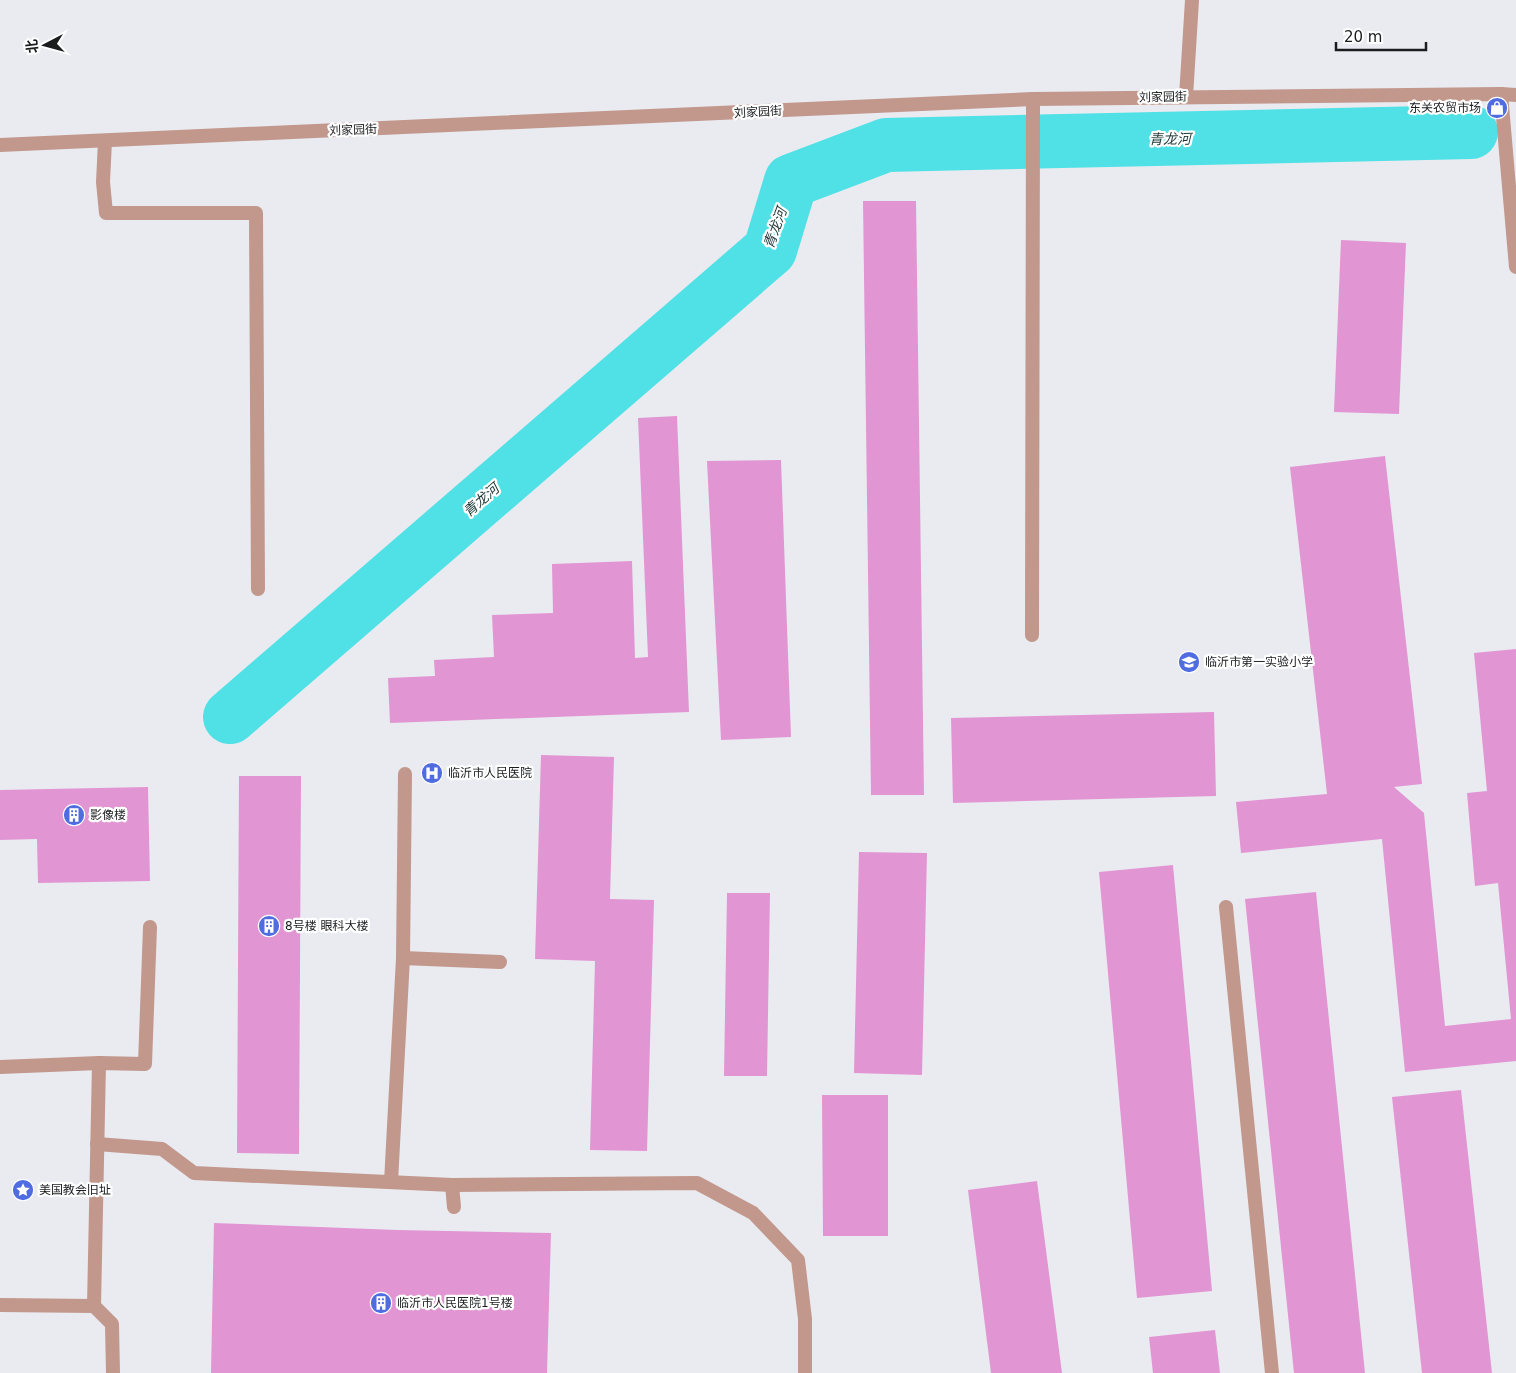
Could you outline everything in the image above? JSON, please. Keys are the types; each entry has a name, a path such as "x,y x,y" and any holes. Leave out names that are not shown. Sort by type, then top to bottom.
{"street":[{"path":"1186,97 1192,0"},
{"path":"1501,94 1516,267"},
{"name":"刘家园街","path":"0,146 1032,99 1516,95"},
{"path":"1032,99 1032,635"},
{"path":"106,141 103,182 106,213 256,213 258,589"},
{"path":"391,1182 403,958 406,774"},
{"path":"1226,907 1272,1373"},
{"path":"0,1068 99,1063 145,1064 150,927"},
{"path":"403,958 500,962"},
{"path":"94,1306 99,1063"},
{"path":"97,1144 162,1149 194,1173 452,1185 697,1183 753,1213 798,1260 805,1319 805,1373"},
{"path":"452,1185 454,1207"},
{"path":"0,1305 94,1306 112,1324 113,1373"}],"building":[{"path":"863,201 916,201 924,795 871,795"},
{"path":"1341,240 1406,243 1399,414 1334,412"},
{"path":"677,416 689,712 390,723 388,678 435,676 434,660 494,657 492,615 553,613 552,564 632,561 635,658 648,657 638,418"},
{"path":"1385,456 1422,784 1394,787 1424,813 1445,1026 1511,1019 1498,883 1475,886 1467,793 1487,791 1474,653 1516,649 1516,1061 1405,1072 1382,839 1241,853 1236,802 1327,794 1290,467"},
{"path":"781,460 791,737 721,740 707,461"},
{"path":"1214,712 1216,796 953,803 951,718"},
{"path":"541,755 614,757 610,899 654,900 647,1151 590,1150 595,961 535,959"},
{"name":"8号楼 眼科大楼","path":"239,776 301,776 299,1154 237,1153"},
{"name":"影像楼","path":"148,787 150,881 38,883 37,839 0,840 0,790"},
{"path":"859,852 927,853 922,1075 854,1073"},
{"path":"1173,865 1212,1291 1137,1298 1099,872"},
{"path":"1316,892 1365,1373 1294,1373 1245,899"},
{"path":"727,893 770,893 767,1076 724,1076"},
{"path":"1461,1090 1492,1373 1422,1373 1392,1097"},
{"path":"822,1095 888,1095 888,1236 823,1236"},
{"path":"1037,1181 1062,1373 991,1373 968,1190"},
{"name":"临沂市人民医院1号楼","path":"214,1223 397,1230 551,1233 547,1373 211,1373"},
{"path":"1215,1330 1220,1373 1153,1373 1149,1337"}],"waterway":[{"name":"青龙河","path":"230,717 770,250 791,181 886,145 1471,132"}],"place":[{"name":"东关农贸市场","path":"1497,108"},
{"name":"临沂市第一实验小学","path":"1189,662"},
{"name":"临沂市人民医院","path":"432,773"},
{"name":"影像楼","path":"74,815"},
{"name":"8号楼 眼科大楼","path":"269,926"},
{"name":"美国教会旧址","path":"23,1190"},
{"name":"临沂市人民医院1号楼","path":"381,1303"}]}
